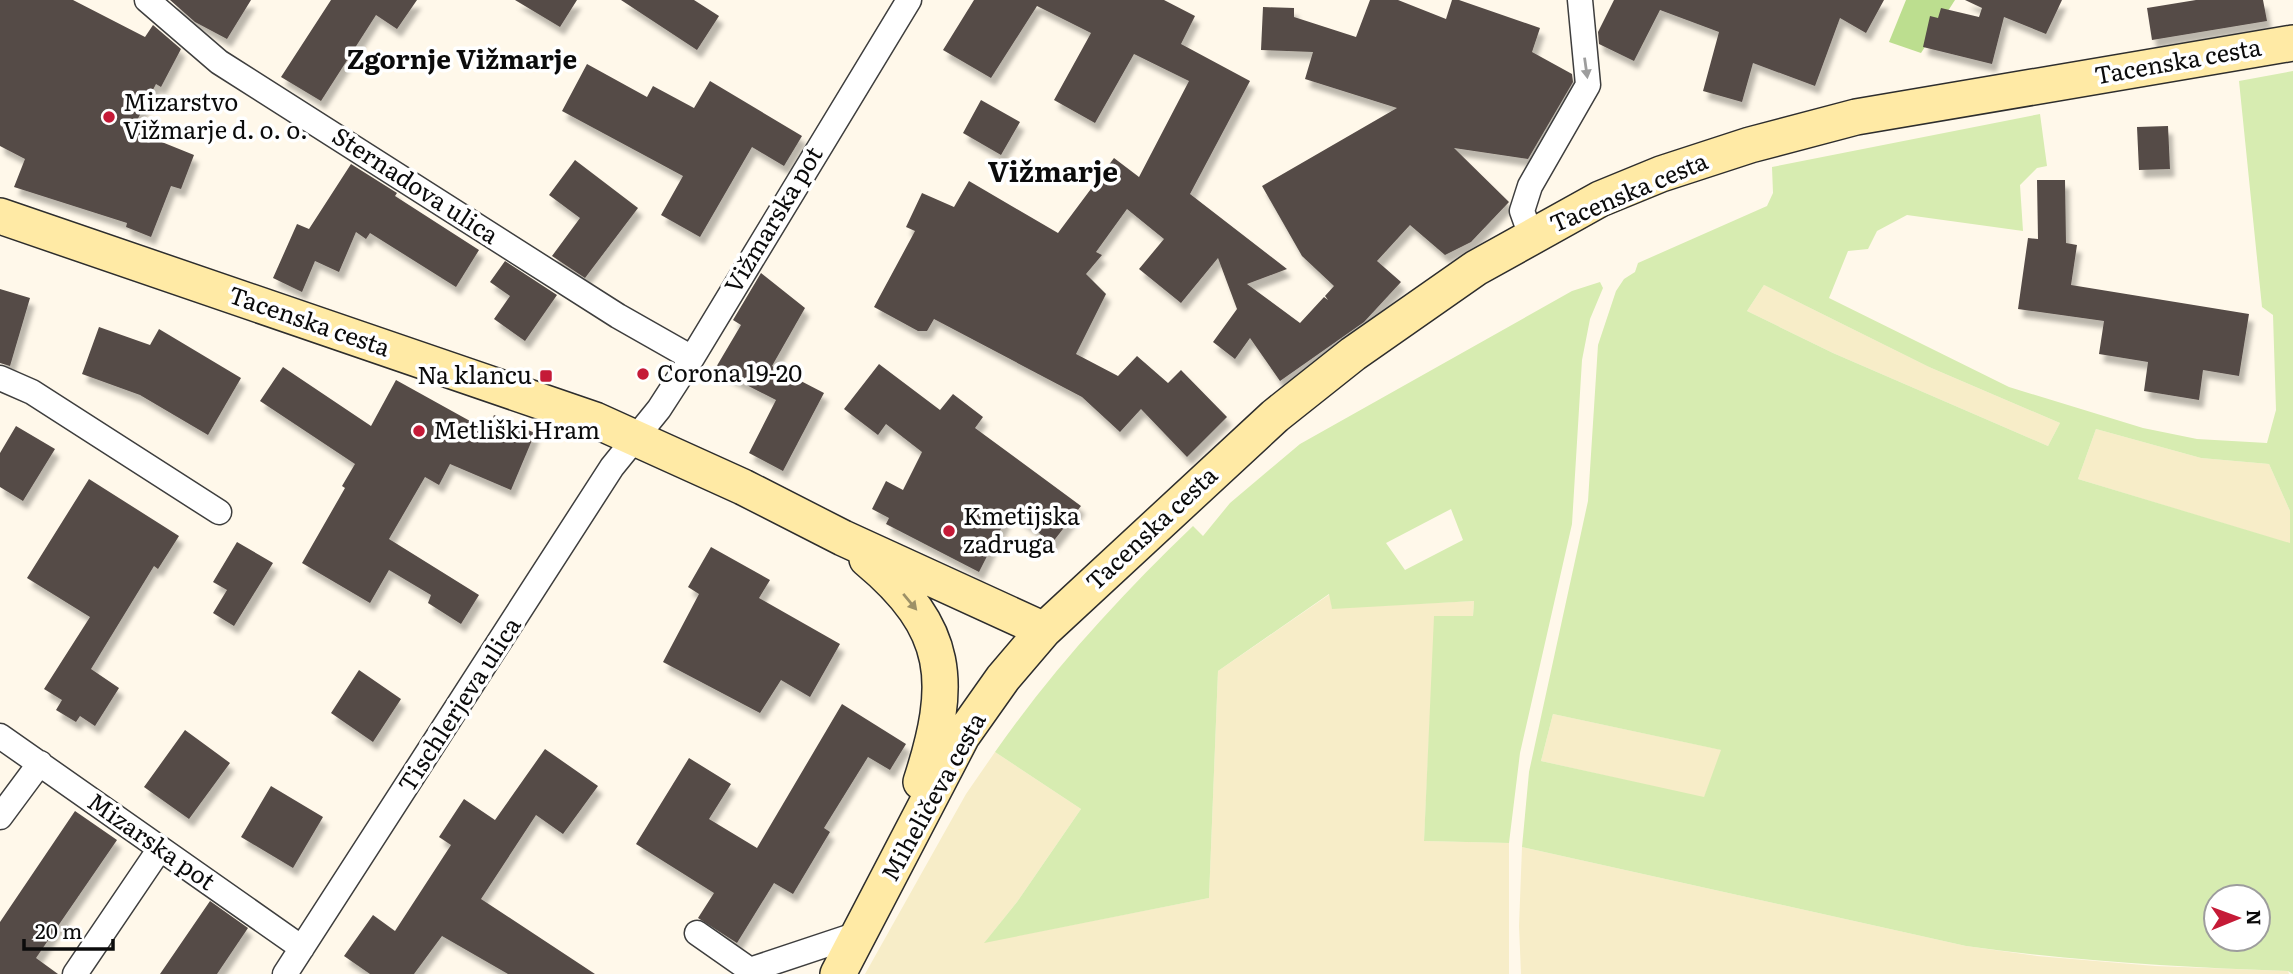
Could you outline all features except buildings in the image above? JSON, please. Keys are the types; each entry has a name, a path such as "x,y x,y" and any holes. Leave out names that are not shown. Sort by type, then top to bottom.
{"main road":[{"name":"Tacenska cesta","path":"0,216 635,437 743,486 843,538 1044,629 1275,416 1438,293 1531,236 1600,200 1661,174 1750,145 1843,121 2293,43"},
{"path":"843,538 885,573 915,606 932,635 939,662 941,694 938,724 890,875"},
{"name":"Miheličeva cesta","path":"838,974 962,736 1003,678 1044,629"}],"street":[{"name":"Sternadova ulica","path":"147,0 219,62 618,316 692,358"},
{"name":"Vižmarska pot","path":"635,437 659,409 692,358 909,0"},
{"path":"1531,236 1522,211 1530,186 1588,85 1580,0"},
{"path":"0,378 32,392 219,512"},
{"name":"Tischlerjeva ulica","path":"285,974 612,467 635,437"},
{"name":"Mizarska pot","path":"0,736 302,948"},
{"path":"0,817 40,763"},
{"path":"75,974 159,850"},
{"path":"697,933 748,972 858,934"}],"shaded area":[{"path":"1764,285 1929,367 2060,423 2048,446 1833,353 1747,311"},
{"path":"2096,429 2201,458 2269,464 2290,511 2291,544 2078,479"},
{"path":"1330,594 1332,608 1474,601 1473,616 1435,616 1424,841 1509,843 1509,974 865,974 966,794 995,752 1081,809 1017,902 985,942 1209,898 1218,671"},
{"path":"1553,714 1722,750 1704,798 1541,761"},
{"path":"1522,847 1966,946 2037,956 2155,966 2288,971 2289,974 1521,974 1519,926"}],"green space":[{"path":"1906,0 1955,0 1921,53 1889,42"},
{"path":"2293,71 2293,974 2288,971 2086,959 1966,946 1522,847 1529,772 1588,501 1598,345 1616,291 1624,279 1635,272 1638,263 1767,206 1773,193 1772,167 2040,114 2047,166 2037,168 2020,185 2023,231 1907,215 1877,231 1868,249 1848,251 1829,298 2009,387 2143,428 2197,439 2267,443 2276,410 2273,315 2262,307 2239,81","holes":["1764,285 1929,367 2060,423 2048,446 1833,353 1747,311","2096,429 2201,458 2269,464 2290,511 2290,543 2078,479","1553,714 1721,750 1704,797 1541,761"]},
{"path":"1600,282 1603,288 1590,319 1582,360 1572,524 1520,753 1509,843 1424,841 1434,616 1473,616 1474,601 1332,609 1329,594 1218,671 1209,898 984,943 1017,902 1081,809 995,752 1088,634 1193,526 1203,536 1230,503 1300,444 1572,291","holes":["1451,509 1463,540 1405,570 1386,543"]}],"place":[{"name":"Mizarstvo Vižmarje d. o. o.","path":"109,117"},
{"name":"Corona 19-20","path":"643,374"},
{"name":"Na klancu","path":"546,376"},
{"name":"Metliški Hram","path":"419,431"},
{"name":"Kmetijska zadruga","path":"949,531"}],"district":[{"name":"Zgornje Vižmarje","path":"462,60"},
{"name":"Vižmarje","path":"1053,172"}]}
